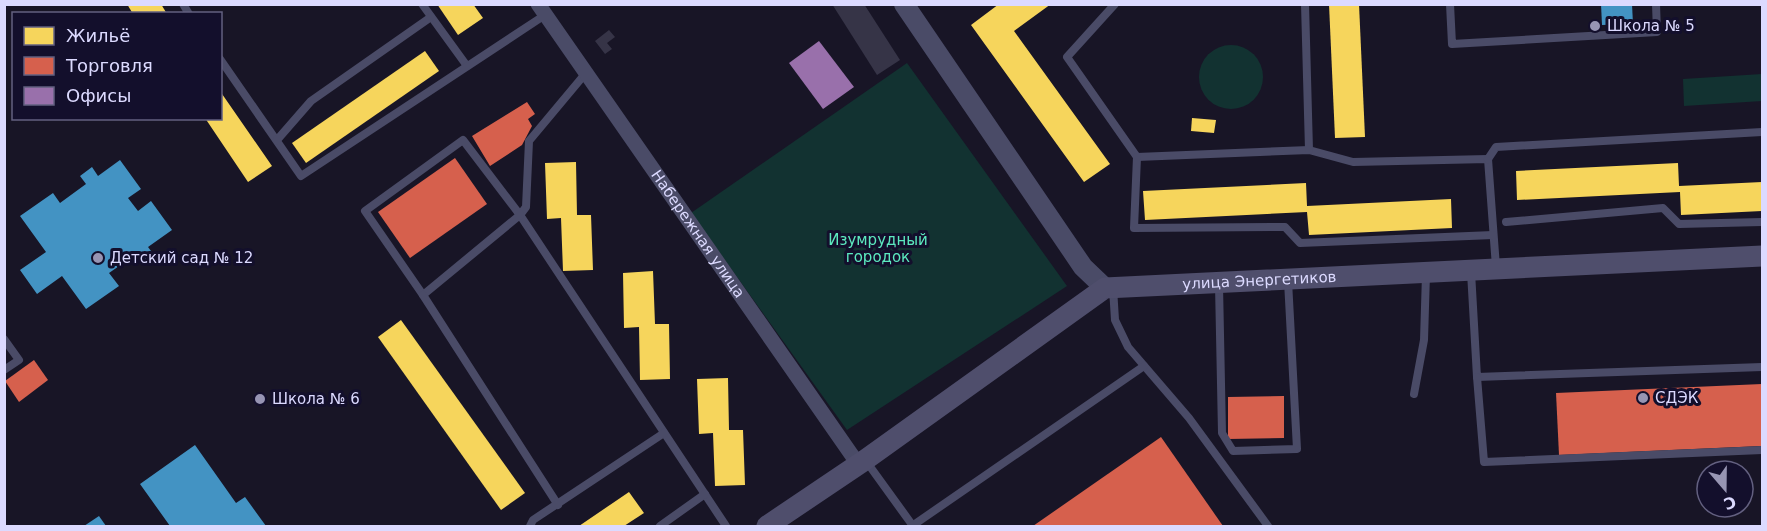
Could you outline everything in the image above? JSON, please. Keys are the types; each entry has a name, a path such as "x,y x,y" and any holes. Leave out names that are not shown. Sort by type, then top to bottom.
{"main road":[{"name":"улица Энергетиков","path":"1109,288 1762,256"},
{"path":"766,526 862,462 1109,288"}],"street":[{"path":"903,4 1083,267 1109,288"},
{"name":"Набережная улица","path":"541,10 862,462"}],"lane":[{"path":"422,4 467,66"},
{"path":"1115,4 1067,57 1137,157 1134,228 1285,227 1300,243 1493,235"},
{"path":"1305,4 1309,150"},
{"path":"1450,4 1452,44 1657,32 1656,4"},
{"path":"222,62 301,176 467,66 541,10"},
{"path":"277,140 311,100 431,18"},
{"path":"423,295 520,215 526,207 529,141 585,74"},
{"path":"1496,269 1488,159 1496,147 1762,132"},
{"path":"558,504 423,295 365,211 463,140 520,215 726,526"},
{"path":"1137,157 1309,150 1353,162 1488,159"},
{"path":"1506,222 1663,208 1679,224 1762,222"},
{"path":"1471,270 1484,462 1762,450"},
{"path":"1414,394 1424,340 1426,272"},
{"path":"1219,282 1222,433 1233,451 1297,449 1288,279"},
{"path":"1109,288 1115,320 1128,347 1189,418 1268,526"},
{"path":"4,339 19,360 4,370"},
{"path":"862,462 913,526 1144,366"},
{"path":"1477,377 1762,367"},
{"path":"530,526 533,520 664,433"},
{"path":"660,526 705,494"}],"green space":[{"path":"1225,45 1237,45 1254,54 1261,65 1263,77 1261,89 1254,100 1237,109 1225,109 1213,104 1204,95 1199,83 1199,71 1204,59 1213,50"},
{"name":"Изумрудный городок","path":"907,63 1067,286 847,430 691,213"},
{"path":"1762,74 1762,101 1684,106 1683,79"}],"building: Жильё":[{"path":"127,4 161,4 166,12 132,12"},
{"path":"437,4 473,4 483,18 458,35"},
{"path":"999,4 1051,4 1014,31 1110,164 1084,182 971,25"},
{"path":"1329,4 1359,4 1365,137 1335,138"},
{"path":"425,51 439,71 306,163 292,143"},
{"path":"222,94 272,166 248,182 206,120 222,120"},
{"path":"1192,118 1216,120 1214,133 1191,131"},
{"path":"576,162 577,215 591,215 593,270 563,271 561,218 547,219 545,163"},
{"path":"1678,163 1679,186 1762,182 1762,211 1681,215 1680,192 1517,200 1516,171"},
{"path":"1306,183 1307,206 1451,199 1452,228 1309,235 1307,212 1145,220 1143,191"},
{"path":"653,271 655,324 669,324 670,379 640,380 639,327 624,328 623,273"},
{"path":"401,320 525,493 501,510 378,337"},
{"path":"728,378 729,430 743,430 745,485 715,486 713,433 699,434 697,379"},
{"path":"629,492 644,513 624,526 579,526"}],"building: Торговля":[{"path":"527,102 535,114 528,119 532,126 522,145 490,166 472,136"},
{"path":"455,158 487,204 410,258 378,212"},
{"path":"34,360 48,380 19,402 5,381"},
{"path":"1762,384 1762,446 1559,455 1556,393"},
{"path":"1284,396 1284,438 1228,439 1228,397"},
{"path":"1161,437 1223,526 1033,526"}],"building: Офисы":[{"path":"819,41 854,87 823,109 789,63"}],"building: Школы":[{"path":"1601,4 1632,4 1633,24 1602,25"},
{"path":"120,160 141,189 128,198 138,211 151,201 172,230 148,247 154,255 141,264 135,255 109,273 119,286 86,309 62,276 37,294 20,270 46,252 20,216 53,193 60,203 86,184 80,176 92,167 98,176"},
{"path":"195,445 236,503 245,497 266,526 170,526 140,484"},
{"path":"99,516 106,526 84,526"}],"building: Прочее":[{"path":"832,4 864,4 900,60 877,75"},
{"path":"609,30 615,37 607,43 612,49 605,54 595,41"}],"place":[{"name":"Школа № 5","path":"1595,26"},
{"name":"Детский сад № 12","path":"98,258"},
{"name":"СДЭК","path":"1643,398"},
{"name":"Школа № 6","path":"260,399"}]}
